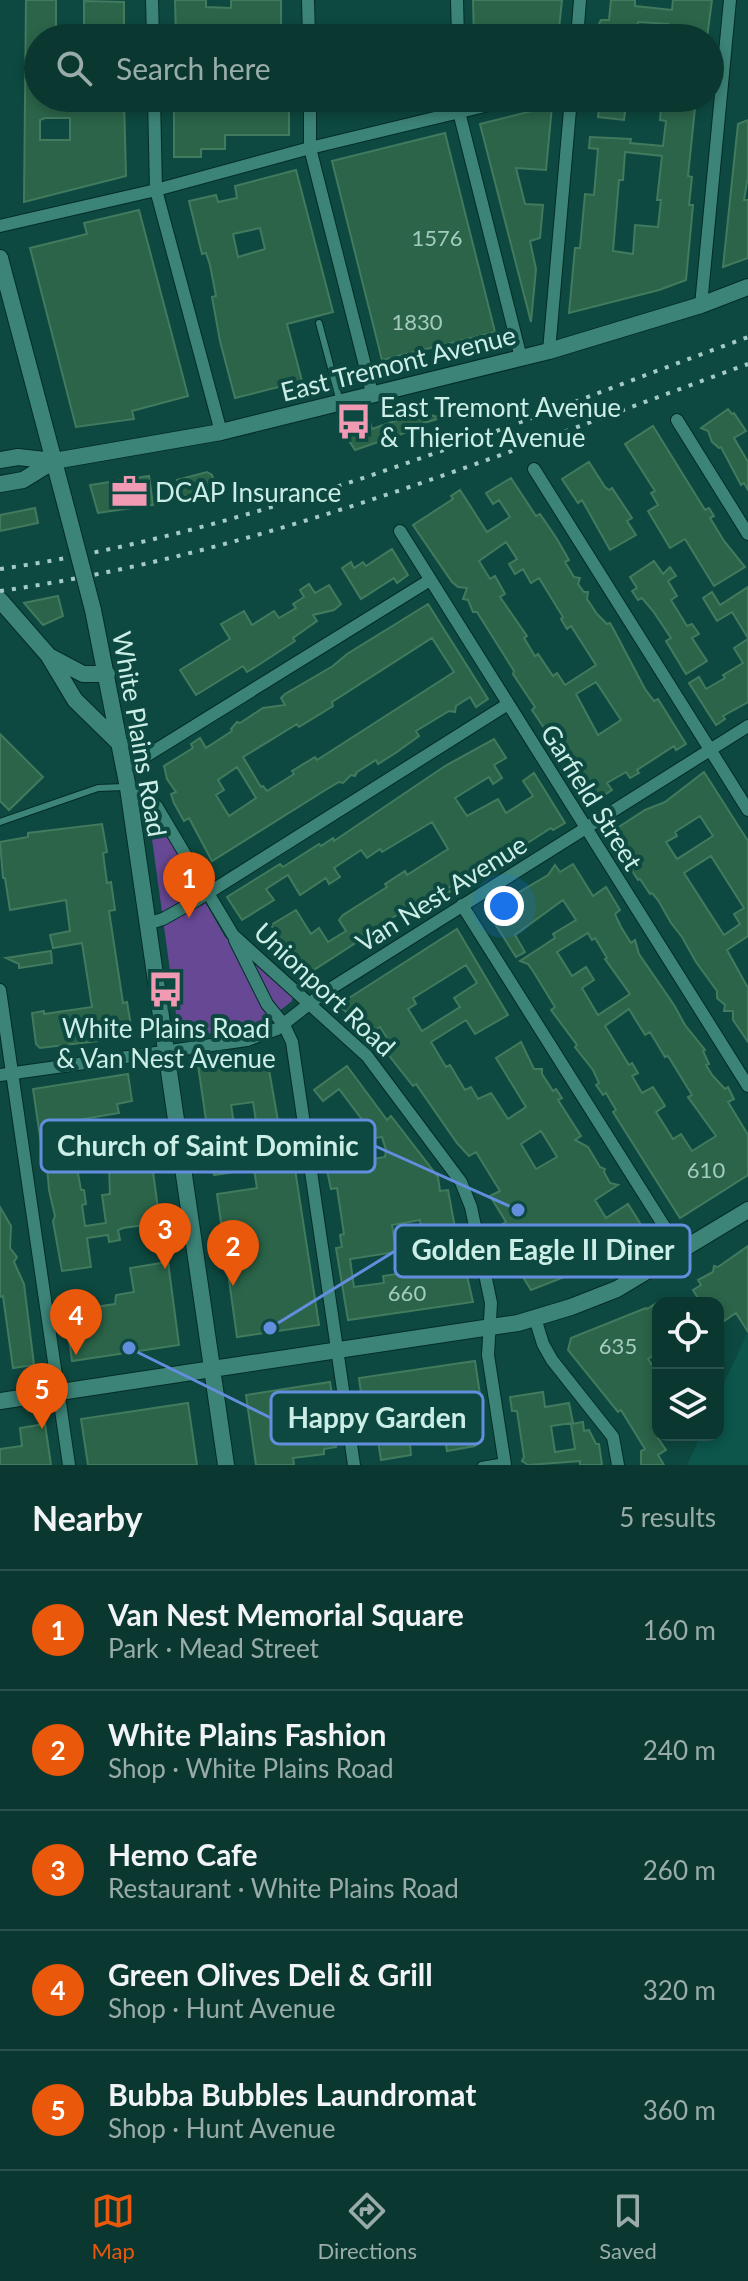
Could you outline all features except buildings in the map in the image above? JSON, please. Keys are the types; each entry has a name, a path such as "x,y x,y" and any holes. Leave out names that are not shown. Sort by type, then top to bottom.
{"main road":[{"name":"White Plains Road","path":"0,258 93,610 121,745 226,1465"},
{"name":"East Tremont Avenue","path":"0,460 18,457 54,461 221,432 549,351 701,305 748,287"},
{"name":"East Tremont Avenue","path":"0,484 23,480 54,461"},
{"path":"0,600 48,655 75,700 121,745"},
{"path":"48,655 83,674 107,674"},
{"path":"0,1401 490,1329 535,1318 604,1295 681,1253 748,1210"}],"street":[{"path":"152,0 153,24"},
{"path":"308,0 309,24"},
{"path":"457,0 458,24"},
{"path":"578,24 580,0"},
{"path":"724,63 730,0"},
{"path":"154,112 156,190 221,432"},
{"path":"310,112 310,148 372,393"},
{"path":"0,226 156,190 459,112 521,358"},
{"path":"549,351 570,112"},
{"path":"701,305 719,112"},
{"path":"677,420 748,534"},
{"path":"534,469 748,810"},
{"name":"Garfield Street","path":"400,531 748,1086"},
{"path":"125,769 430,580"},
{"path":"147,924 169,917 207,894 508,704"},
{"name":"Van Nest Avenue","path":"6,1074 256,1038 284,1025 310,1004 462,905 748,726"},
{"name":"Unionport Road","path":"128,788 144,794 157,807 233,935 374,1065 461,1182 473,1216 491,1303 488,1355 505,1463"},
{"path":"462,905 681,1253"},
{"path":"233,935 267,1004 284,1025 293,1047 354,1465"},
{"path":"0,990 6,1074 69,1465"},
{"path":"535,1318 552,1360 613,1437 618,1465"}],"lane":[{"path":"319,323 340,402"},
{"path":"0,822 98,788 128,788"},
{"path":"481,1465 505,1463"}],"shaded area":[{"path":"152,809 225,937 293,996 292,1001 268,1020 224,1032 179,1036 148,810"},
{"path":"748,1331 748,1465 687,1465 698,1441 724,1441 724,1384"}],"railway":[{"path":"0,569 96,552 191,530 286,503 472,440 748,337"},
{"path":"0,591 97,574 286,526 472,465 748,364"}],"place":[{"name":"East Tremont Avenue & Thieriot Avenue","path":"354,422"},
{"name":"DCAP Insurance","path":"129,492"},
{"name":"Van Nest Memorial Square","path":"189,918"},
{"name":"White Plains Road & Van Nest Avenue","path":"166,989"},
{"name":"Church of Saint Dominic","path":"518,1210"},
{"name":"Hemo Cafe","path":"165,1269"},
{"name":"White Plains Fashion","path":"233,1286"},
{"name":"Golden Eagle II Diner","path":"270,1328"},
{"name":"Happy Garden","path":"129,1348"},
{"name":"Green Olives Deli & Grill","path":"76,1355"},
{"name":"Bubba Bubbles Laundromat","path":"42,1429"}]}
